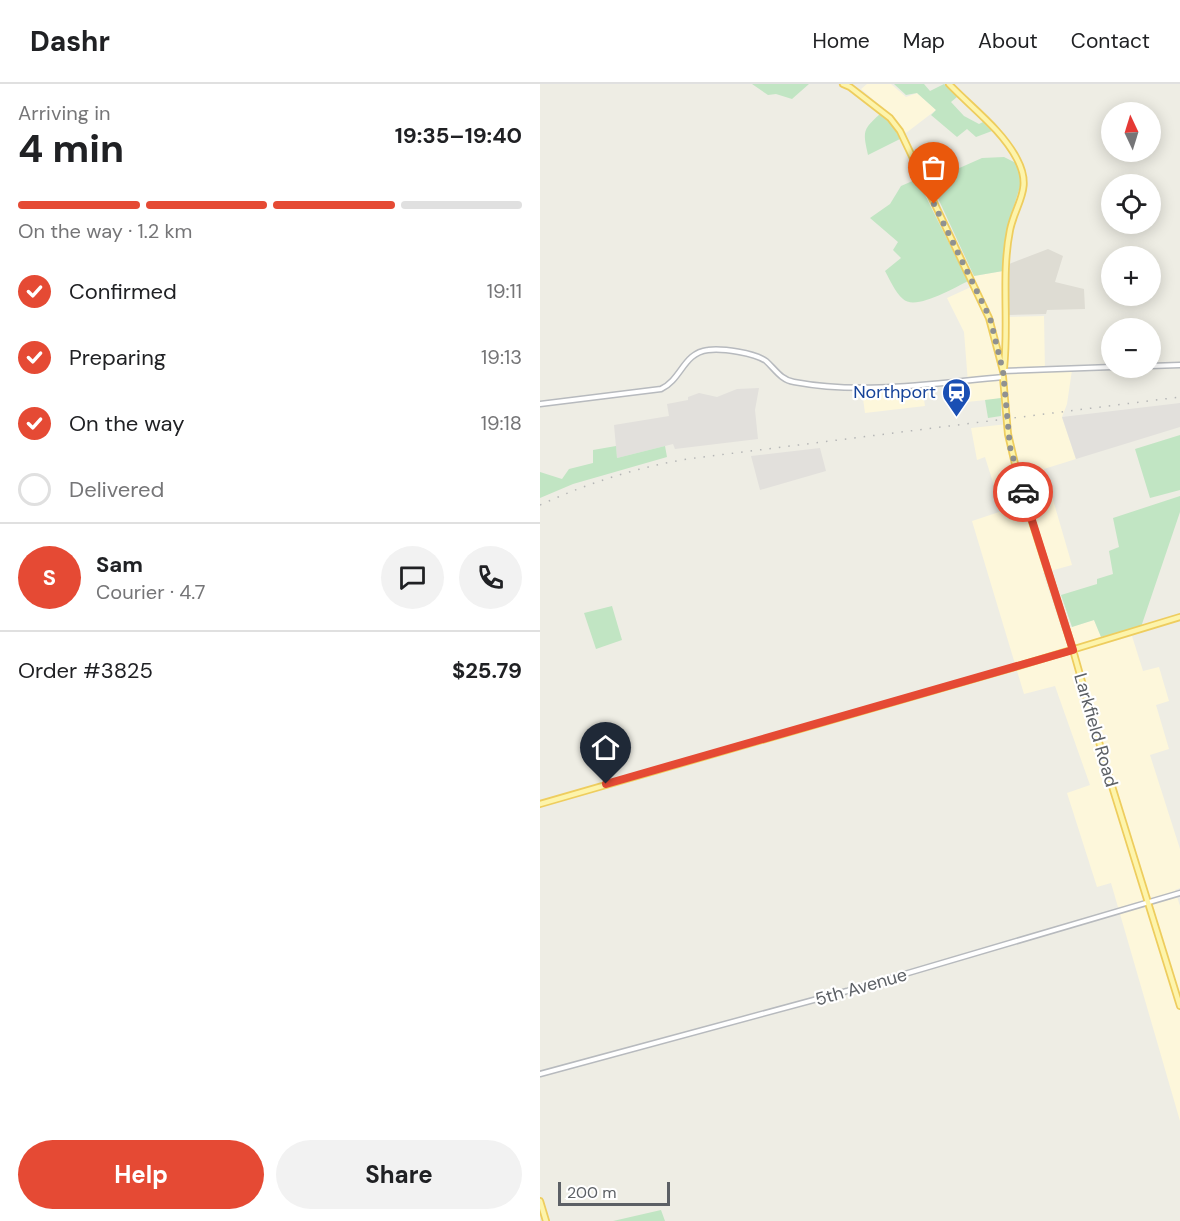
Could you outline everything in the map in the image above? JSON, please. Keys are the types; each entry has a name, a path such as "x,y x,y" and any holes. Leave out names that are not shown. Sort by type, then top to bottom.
{"main road":[{"path":"843,84 890,118 900,131 990,318 1003,371"},
{"path":"950,84 998,133 1017,159 1023,175 1024,191 1010,228 1006,261 1006,347 1003,371"},
{"name":"Larkfield Road","path":"1003,378 1010,447 1019,481 1073,650 1107,770 1180,1006"},
{"path":"540,804 1180,617"},
{"path":"540,1201 546,1221"}],"street":[{"path":"540,404 661,389 676,379 692,357 711,350 753,355 767,362 788,381 850,388 1003,378 1003,371 1101,367"},
{"path":"1161,366 1180,365"},
{"name":"5th Avenue","path":"540,1074 848,991 1180,893"}],"shaded area":[{"path":"867,84 891,84 906,97 917,93 936,110 906,133 890,114 861,89"},
{"path":"1048,249 1063,256 1055,282 1084,289 1085,309 1047,310 1046,314 1008,315 1009,264"},
{"path":"1003,271 1003,317 1044,316 1045,372 1072,370 1067,404 1062,417 1076,459 1044,469 1072,565 1043,573 1062,630 1094,620 1104,644 1132,636 1143,671 1159,667 1169,701 1156,705 1169,749 1150,755 1180,849 1180,888 1175,890 1180,906 1180,1121 1111,883 1097,887 1067,793 1090,785 1055,686 1024,694 972,521 1002,511 985,457 977,460 971,428 1008,424 1005,398 957,403 955,384 968,383 964,332 947,298 971,287 974,276"},
{"path":"922,387 925,406 865,413 862,391"},
{"path":"759,388 755,410 758,439 675,449 673,444 617,458 614,425 669,416 667,404 688,400 688,397 699,393 717,397 737,389"},
{"path":"1180,403 1180,427 1076,459 1062,417"},
{"path":"820,448 826,471 760,490 751,456"}],"green space":[{"path":"752,84 809,84 792,99 776,94 768,95"},
{"path":"894,84 924,84 930,91 944,84 957,97 951,102 964,116 979,124 983,122 992,131 976,137 967,129 957,137 931,115 936,110 917,93 906,95"},
{"path":"880,114 893,126 900,139 868,155 865,132"},
{"path":"1004,157 1016,163 1022,180 1008,225 1003,271 974,276 930,181 982,158"},
{"path":"917,179 968,281 935,297 909,302 898,293 885,271 901,258 893,250 898,242 870,218 890,204 901,186"},
{"path":"1001,398 1001,416 988,418 985,400"},
{"path":"1180,435 1180,490 1150,498 1135,449"},
{"path":"616,446 617,458 665,446 667,457 573,484 540,498 540,472 562,479 569,469 593,463 593,450"},
{"path":"1180,496 1180,512 1141,627 1101,637 1094,620 1072,627 1061,595 1097,584 1097,579 1113,574 1109,551 1119,547 1113,518"},
{"path":"612,606 622,640 596,649 584,613"},
{"path":"661,1210 665,1221 613,1221"}],"railway":[{"path":"540,505 612,477 687,459 1180,397"}],"way so far":[{"path":"934,204 990,318 1003,371 1010,447 1023,492"}],"place":[{"name":"Northport","path":"957,418"}],"route":[{"path":"606,784 1073,650 1023,492"}]}
